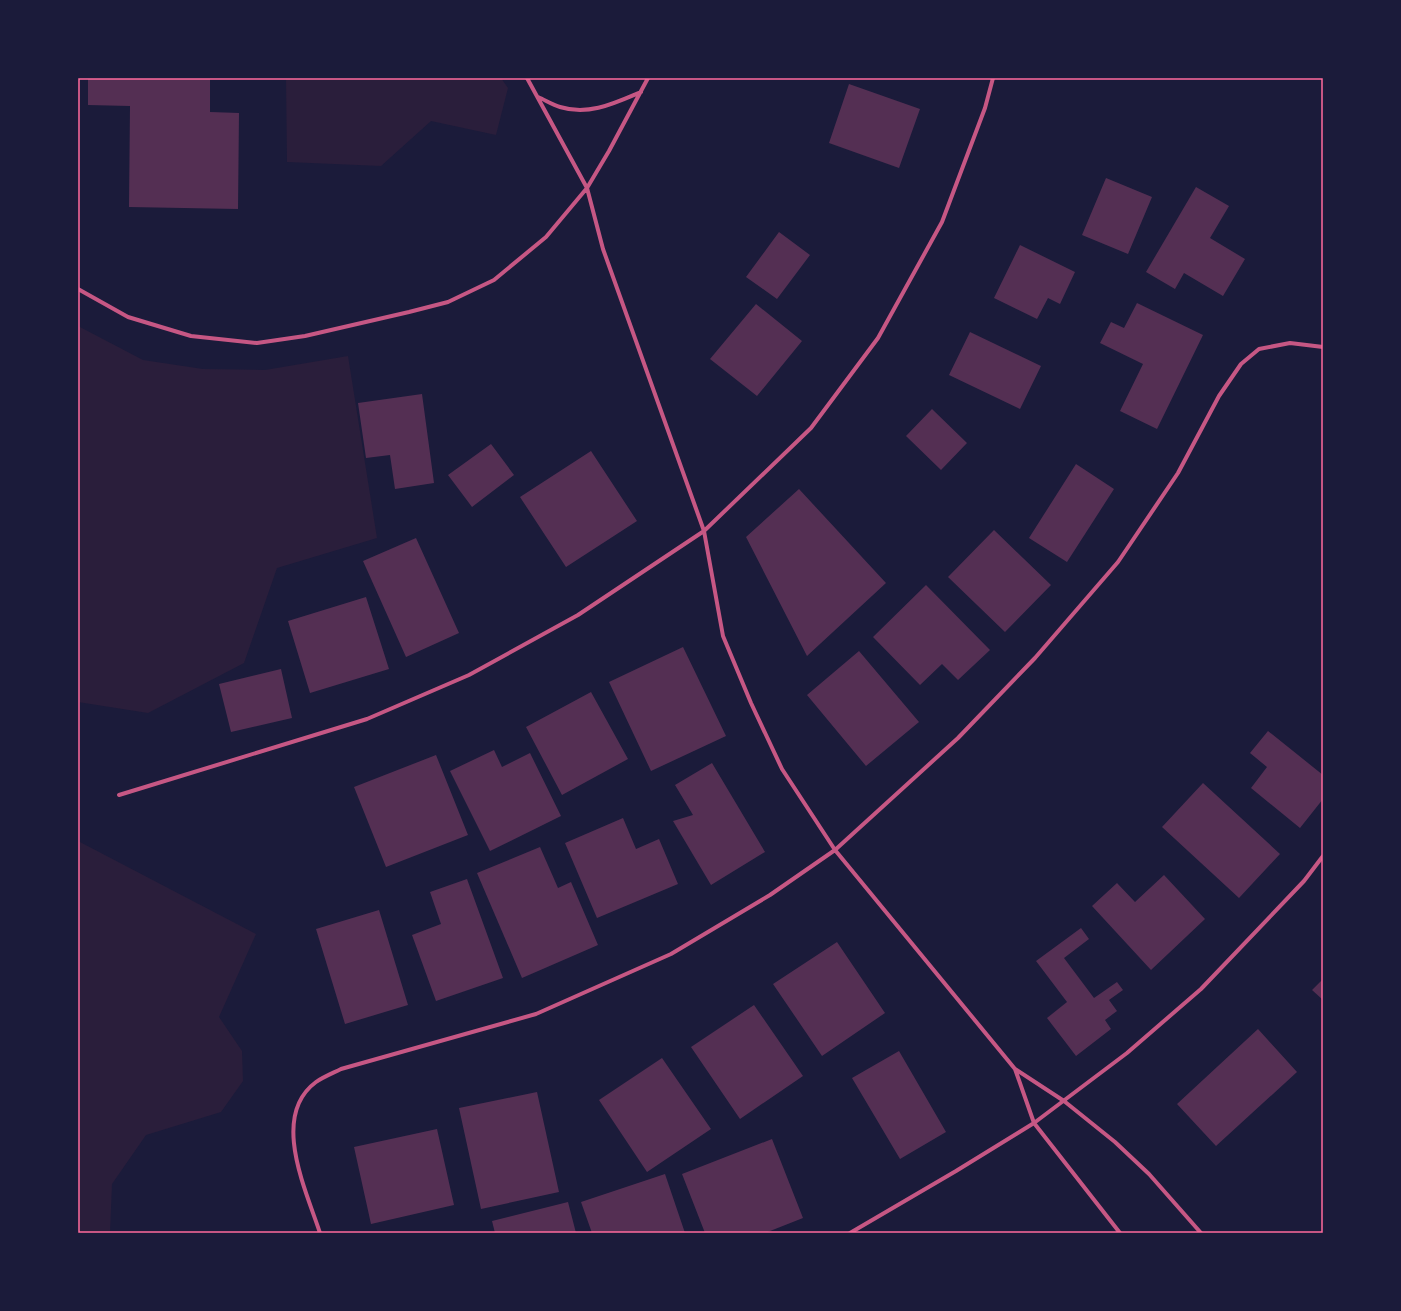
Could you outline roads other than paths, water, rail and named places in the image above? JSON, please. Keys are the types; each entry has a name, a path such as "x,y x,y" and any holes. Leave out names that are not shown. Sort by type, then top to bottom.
{"street":[{"path":"527,78 587,188 603,249 704,531 723,636 751,703 782,769 835,850 1015,1069 1064,1101 1115,1142 1149,1174 1201,1233"},
{"path":"78,289 128,317 191,336 257,343 305,336 442,303 494,280 546,237 587,188 648,78"},
{"path":"119,795 367,718 469,675 578,615 704,531 811,428 878,338 942,222 986,108 992,78"},
{"path":"538,96 560,107 581,110 606,107 641,92"},
{"path":"320,1233 294,1149 293,1121 302,1098 316,1082 341,1069 536,1014 670,954 770,895 835,850 958,738 1035,658 1118,562 1178,473 1219,396 1241,364 1259,350 1290,343 1323,347"},
{"path":"850,1233 1034,1123 1127,1053 1201,989 1304,880 1323,856"},
{"path":"1015,1069 1034,1123 1120,1233"}]}
